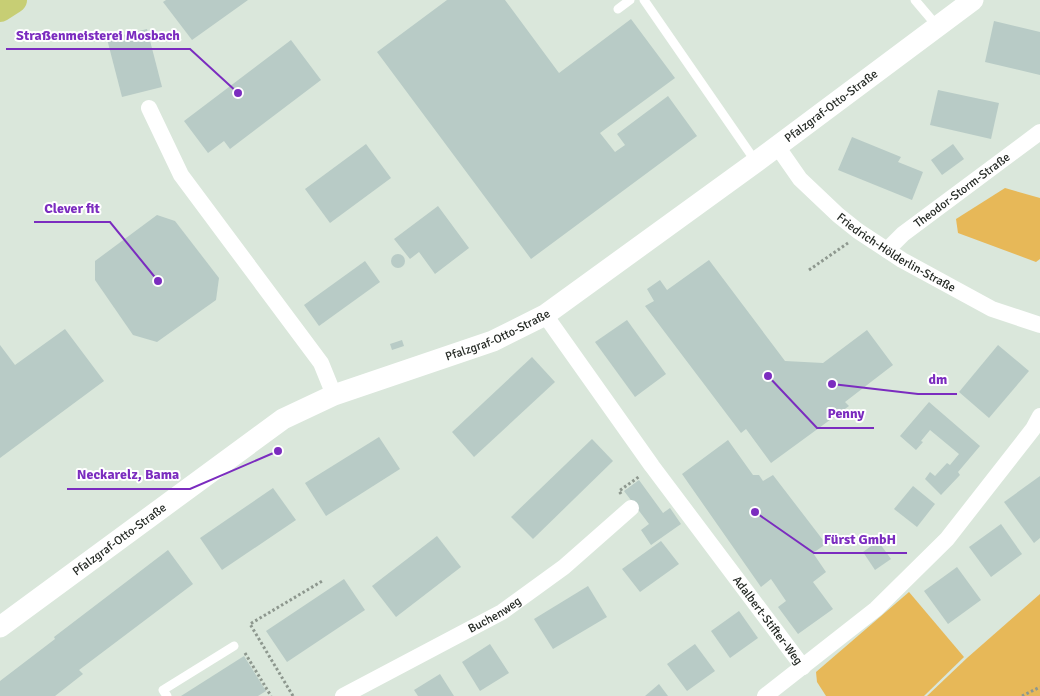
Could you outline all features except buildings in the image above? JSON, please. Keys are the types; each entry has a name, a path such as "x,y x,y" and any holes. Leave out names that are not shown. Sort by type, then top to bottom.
{"main road":[{"path":"0,9 14,0"}],"street":[{"name":"Pfalzgraf-Otto-Straße","path":"0,627 282,420 334,395 494,341 545,315 756,162 973,0"},
{"path":"149,108 180,175 321,363 334,395"},
{"name":"Theodor-Storm-Straße","path":"887,250 903,234 1040,132"},
{"name":"Friedrich-Hölderlin-Straße","path":"777,146 800,179 858,231 902,260 992,309 1040,324"},
{"name":"Adalbert-Stifter-Weg","path":"545,315 652,466 803,667 876,609 947,539 1033,429 1040,416"},
{"name":"Buchenweg","path":"343,696 502,612 564,567 631,508"},
{"path":"765,696 803,667"}],"lane":[{"path":"618,9 630,0"},
{"path":"644,0 756,162"},
{"path":"915,0 937,26"},
{"path":"167,696 163,690 234,646"}],"path":[{"path":"809,270 852,240"},
{"path":"631,508 620,491 652,466"},
{"path":"293,696 250,624 324,580"},
{"path":"234,646 246,654 271,696"},
{"path":"1022,696 1040,687"}],"shaded area":[{"path":"1005,188 1040,198 1040,259 1036,262 958,233 956,219"},
{"path":"909,592 964,657 924,696 826,696 817,682 816,672"},
{"path":"1040,594 1040,696 927,696 967,658"}],"place":[{"name":"Straßenmeisterei Mosbach","path":"238,93"},
{"name":"Clever fit","path":"158,281"},
{"name":"Penny","path":"768,376"},
{"name":"dm","path":"832,384"},
{"name":"Neckarelz, Bama","path":"278,451"},
{"name":"Fürst GmbH","path":"755,512"}]}
